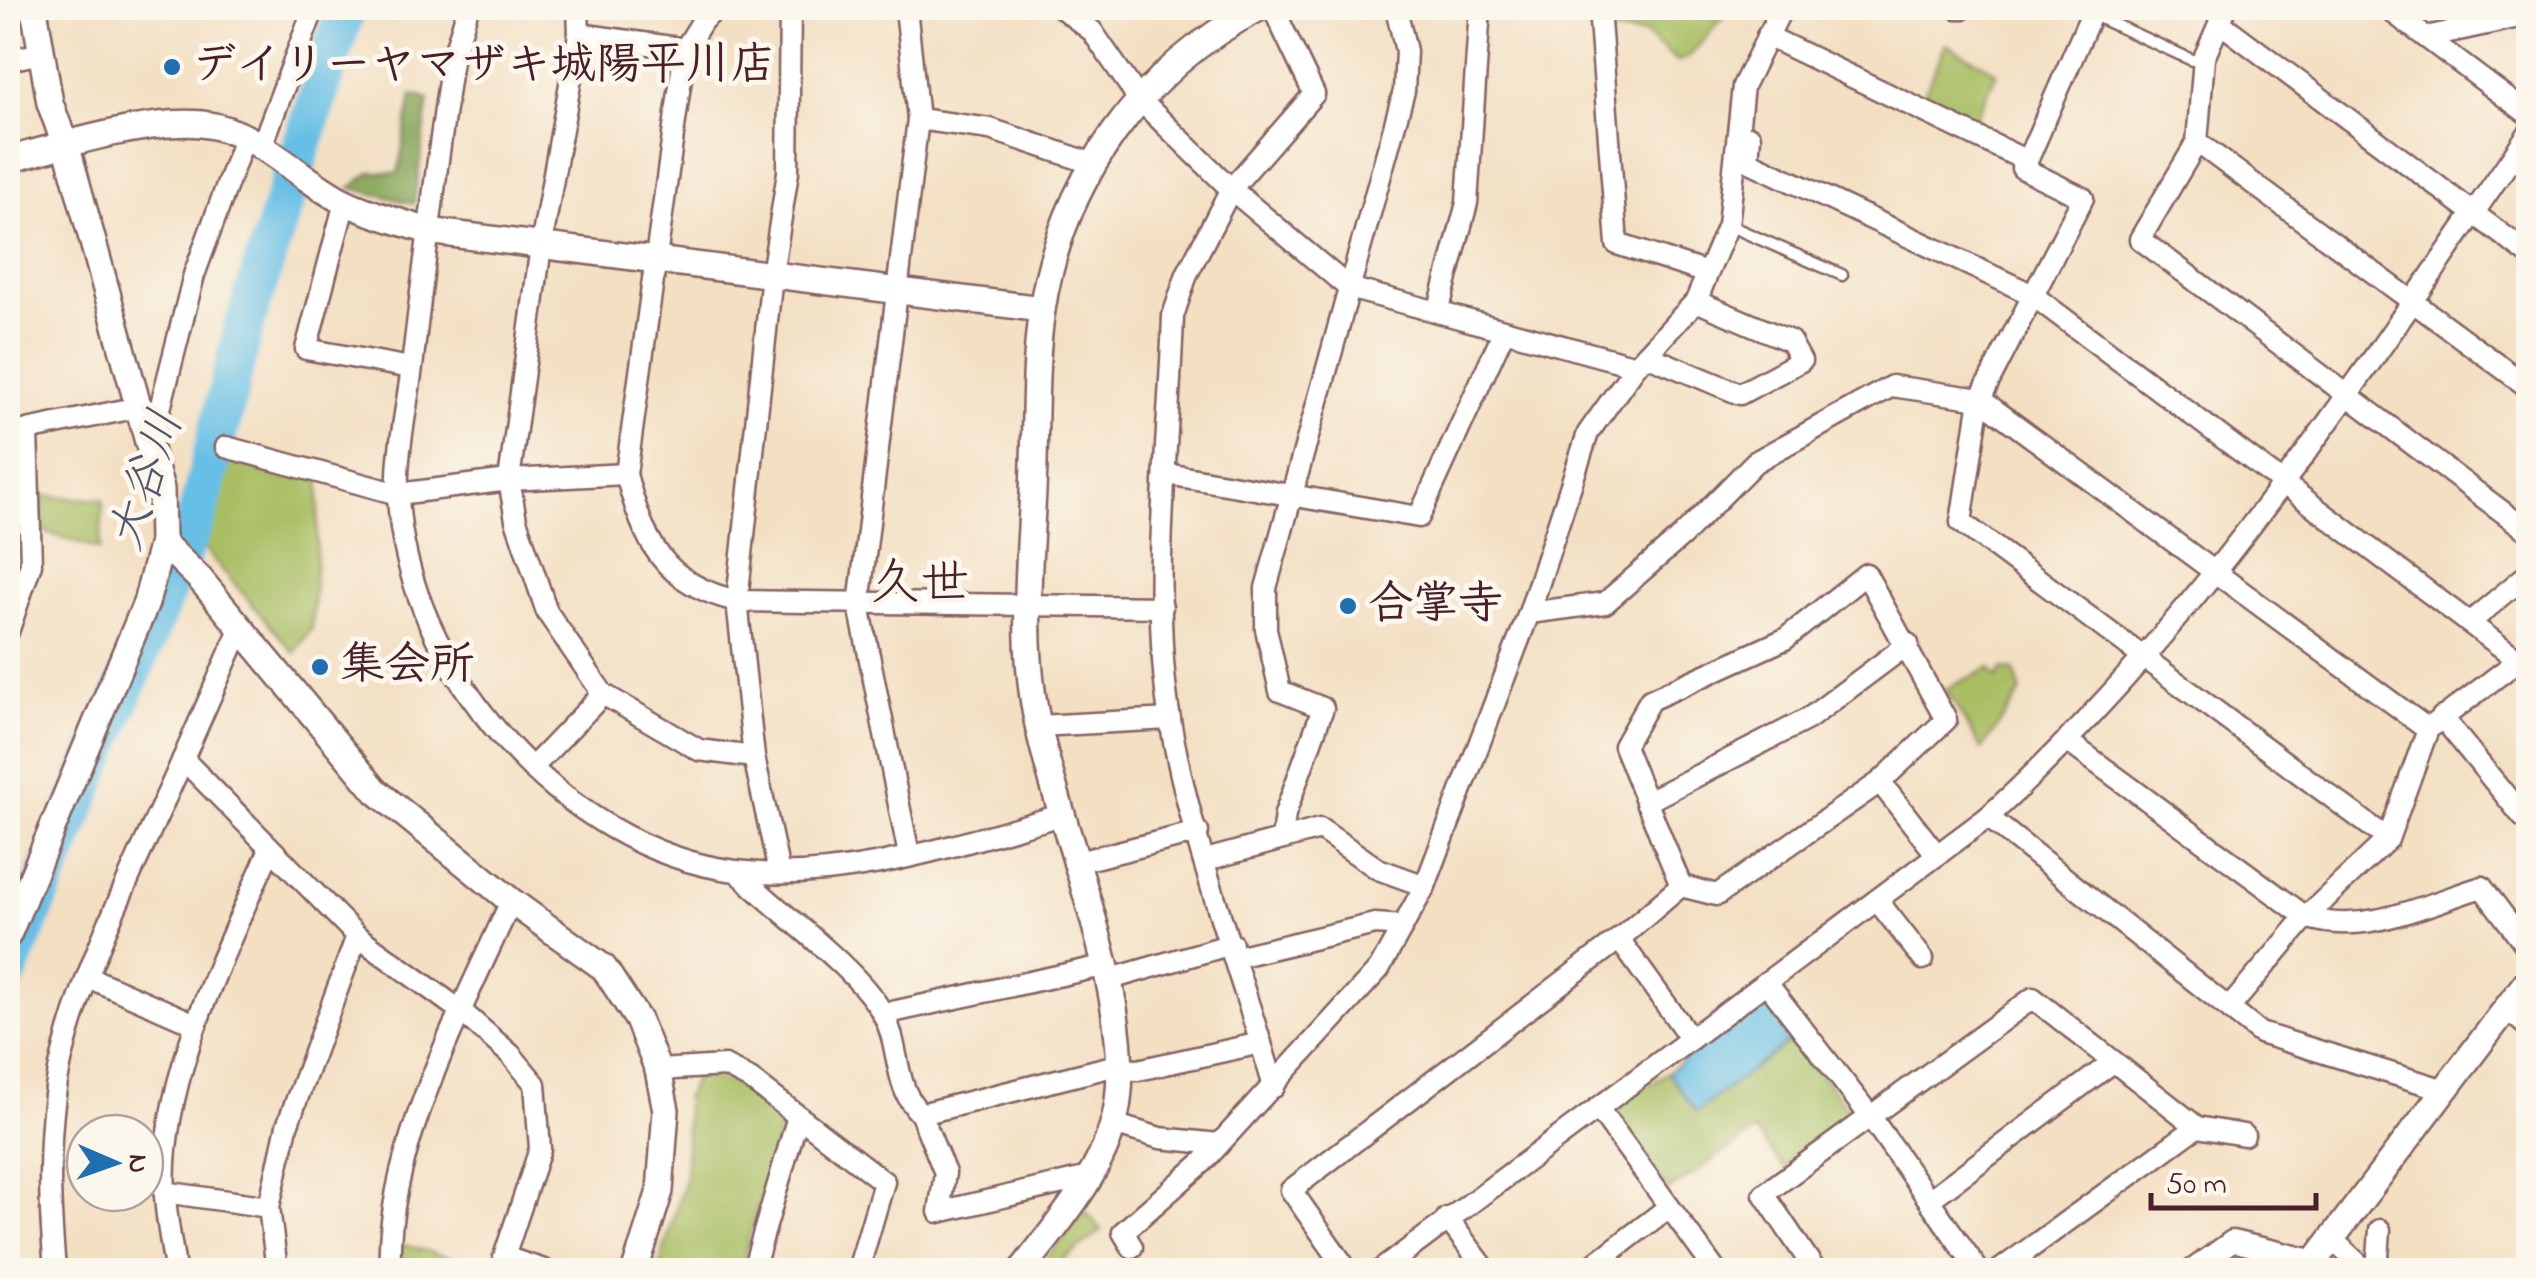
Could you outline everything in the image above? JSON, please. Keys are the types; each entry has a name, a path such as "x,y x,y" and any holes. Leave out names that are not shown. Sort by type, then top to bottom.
{"street":[{"path":"8,935 166,547 161,489 66,144 50,102 34,8"},
{"path":"150,448 194,275 314,8"},
{"path":"468,8 452,60 398,494 409,568 444,654 483,716 532,768 584,813 700,865 738,872 841,870 1061,815"},
{"path":"578,8 579,34 540,246 509,480 516,520 547,612 603,694 699,750 754,757"},
{"path":"717,8 703,20 685,48 659,260 626,474 639,524 668,570 711,595 736,601 1162,607"},
{"path":"779,872 754,757 736,601 772,275 788,172 790,8"},
{"path":"906,8 918,119 860,605 908,855"},
{"path":"1062,8 1092,31 1138,98 1231,189 1348,288 1504,331 1641,360 1740,394 1800,361 1790,341 1696,301"},
{"path":"1022,1270 1090,1177 1114,1124 1121,1067 1105,973 1038,726 1029,677 1028,604 1042,309 1072,212 1094,164 1138,98 1179,56 1259,8"},
{"path":"1273,8 1314,94 1231,189 1187,274 1173,316 1162,607 1170,719 1198,832 1274,1087"},
{"path":"1282,839 1286,814 1323,708 1280,691 1266,629 1266,588 1404,92 1406,51 1396,8"},
{"path":"1438,312 1467,203 1480,8"},
{"path":"1599,8 1617,244 1707,273"},
{"path":"1132,1246 1123,1232 1219,1144 1274,1087 1379,969 1403,926 1424,886 1529,613 1588,433 1641,360 1696,301 1728,225 1743,86 1782,8"},
{"path":"2387,8 2528,114"},
{"path":"2093,11 2022,168 2083,198 2030,294 1980,399 1961,522 2388,839"},
{"path":"2528,254 2222,14 2204,58 2197,142 2140,239 2528,531"},
{"path":"2426,37 2528,15"},
{"path":"579,34 685,48"},
{"path":"1763,46 2026,161"},
{"path":"1763,46 1748,161 2030,294 2469,624 2524,657 2435,723 2388,839 2306,917 2231,1006"},
{"path":"8,60 42,53"},
{"path":"918,119 990,129 1094,164"},
{"path":"8,160 156,124 202,124 254,140 292,170 345,202 428,231 1042,309"},
{"path":"1381,1270 1988,817 2067,741 2217,572 2286,485 2528,134"},
{"path":"2197,142 2528,387"},
{"path":"345,202 306,349 412,368"},
{"path":"1168,474 1289,498 1419,516 1504,331"},
{"path":"1529,613 1605,602 1682,536 1756,462 1892,386 1980,399 2217,572 2435,723 2523,818 2528,812"},
{"path":"8,632 30,564 27,430 139,407"},
{"path":"226,447 398,494 509,480 626,474"},
{"path":"166,547 241,627 376,791 512,902 604,968 638,1020 658,1070 666,1110 660,1191 635,1270"},
{"path":"1866,574 1908,644 1946,720 1880,782 1718,895 1682,886 1624,746 1650,700 1785,639 1866,574"},
{"path":"2469,624 2528,574"},
{"path":"55,1270 47,1173 55,1090 88,977 241,627"},
{"path":"1646,802 1808,719 1908,644"},
{"path":"532,768 603,694"},
{"path":"1038,726 1170,719"},
{"path":"2067,741 2306,917 2328,925 2357,925 2482,886 2528,948"},
{"path":"183,760 358,936 462,1011 511,1054 535,1084 540,1149 504,1258 544,1270"},
{"path":"1880,782 1937,856"},
{"path":"1988,817 2231,1006 2260,1033 2445,1090"},
{"path":"1206,860 1320,829 1378,869 1424,886"},
{"path":"1074,863 1198,832"},
{"path":"165,1182 171,1125 196,1024 270,851"},
{"path":"738,872 850,976 883,1014 908,1102 920,1114 945,1173 940,1212 1090,1177"},
{"path":"1347,1270 1291,1190 1682,886"},
{"path":"1878,900 1922,959"},
{"path":"390,1270 388,1232 402,1162 462,1011 512,902"},
{"path":"883,1014 1375,924 1403,926"},
{"path":"277,1270 269,1206 287,1126 358,936"},
{"path":"1619,938 1691,1038"},
{"path":"88,977 196,1024"},
{"path":"2192,1270 2232,1241 2312,1266 2528,980"},
{"path":"1766,982 1870,1116 1978,1270"},
{"path":"1815,1270 1764,1194 2032,998 2196,1127 2244,1135"},
{"path":"2507,1008 2528,1028"},
{"path":"920,1114 1121,1067 1138,1070 1261,1043"},
{"path":"1929,1200 2113,1062"},
{"path":"658,1070 725,1066 884,1182 858,1270"},
{"path":"1598,1108 1716,1270"},
{"path":"753,1270 798,1116"},
{"path":"1114,1124 1160,1138 1219,1144"},
{"path":"2000,1270 2196,1127"},
{"path":"165,1192 269,1206"},
{"path":"165,1199 175,1270"},
{"path":"1586,1270 1670,1207"},
{"path":"1447,1218 1486,1270"},
{"path":"2377,1270 2380,1230"},
{"path":"2332,1239 2365,1270"}],"lane":[{"path":"2093,11 2192,60 2204,58"},
{"path":"1728,225 1842,275"}],"green space":[{"path":"1607,8 1731,8 1689,57 1677,61 1644,33 1609,33"},
{"path":"1946,44 1997,72 1971,129 1920,103"},
{"path":"412,95 429,100 414,204 350,188 371,172 398,173"},
{"path":"230,457 320,479 312,628 294,653 202,546 214,522"},
{"path":"43,496 103,500 100,549 42,531"},
{"path":"1990,668 1997,678 2002,669 2014,670 2021,692 1982,749 1945,689"},
{"path":"1792,1040 1850,1110 1848,1120 1784,1168 1755,1131 1669,1190 1619,1121 1620,1104 1668,1072 1696,1112"},
{"path":"697,1075 746,1090 767,1106 780,1128 740,1270 658,1270 686,1175 686,1096"},
{"path":"1085,1211 1102,1230 1050,1270 1036,1270"},
{"path":"400,1244 495,1270 400,1270"}],"water":[{"path":"1769,1005 1792,1039 1696,1112 1668,1072 1752,1006"}],"waterway":[{"name":"大谷川","path":"8,972 198,513 245,323 346,8"}],"place":[{"name":"デイリーヤマザキ城陽平川店","path":"172,67"},
{"name":"合掌寺","path":"1348,606"},
{"name":"集会所","path":"320,667"}],"district":[{"name":"久世","path":"920,585"}]}
